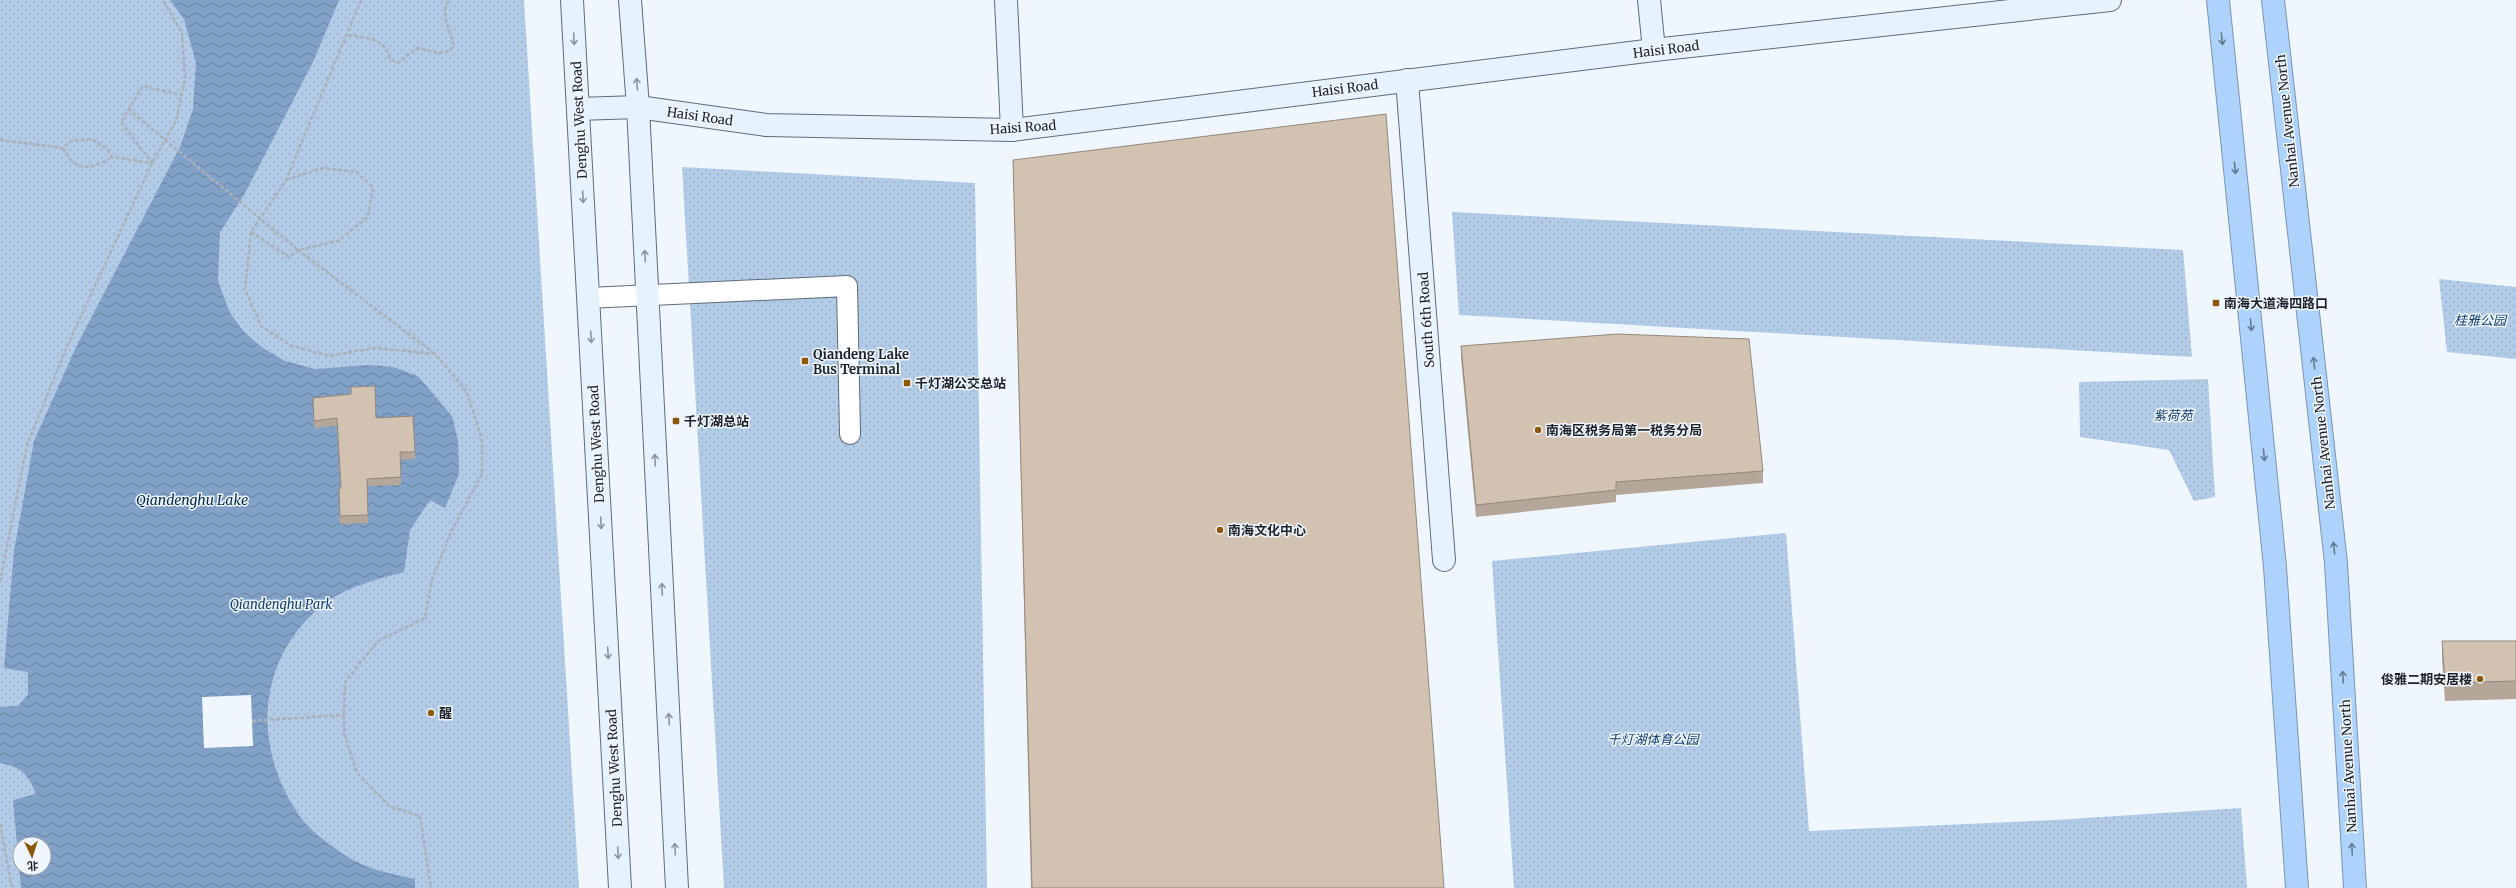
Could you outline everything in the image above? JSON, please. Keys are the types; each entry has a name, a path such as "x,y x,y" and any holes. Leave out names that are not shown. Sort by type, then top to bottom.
{"highway":[{"path":"2218,0 2275,566 2297,888"},
{"name":"Nanhai Avenue North","path":"2274,0 2336,563 2354,888"}],"main road":[{"name":"Denghu West Road","path":"572,0 620,888"},
{"path":"630,0 638,107 677,888"},
{"path":"1006,0 1012,130"},
{"path":"1649,0 1654,50"},
{"name":"Haisi Road","path":"578,109 638,107 766,125 1012,130 1654,50 2110,0"},
{"name":"South 6th Road","path":"1407,80 1444,560"}],"street":[{"path":"588,298 847,286 850,434"}],"path":[{"path":"0,582 27,445 68,344 152,163 176,121 185,79 182,33 164,0"},
{"path":"361,0 348,36 286,180 251,232 246,289 262,326 292,346 329,356 374,348 436,354"},
{"path":"348,36 380,42 388,48 390,59 398,63 417,48 438,54 449,52 454,46 445,17 446,5 450,0"},
{"path":"152,163 121,122 143,86 181,95"},
{"path":"128,109 298,250 436,354 467,392 482,441 482,474 451,532 432,580 425,618 378,641 345,682 344,733 357,773 389,806 420,816 431,888"},
{"path":"0,140 62,148 72,141 92,138 107,149 112,157"},
{"path":"62,148 69,160 81,168 97,166 112,157 152,163"},
{"path":"251,232 289,257 298,250 338,241 368,217 373,187 356,172 323,168 286,180"},
{"path":"252,721 344,715"},
{"path":"0,824 12,888"}],"green space":[{"name":"Qiandenghu Park","path":"0,0 524,0 579,888 0,888"},
{"path":"682,167 975,183 987,888 724,888"},
{"path":"1452,212 2183,250 2192,357 1459,315"},
{"name":"桂雅公园","path":"2439,279 2516,287 2516,359 2447,352"},
{"name":"紫荷苑","path":"2208,379 2215,497 2194,501 2169,450 2080,437 2079,382"},
{"name":"千灯湖体育公园","path":"1786,533 1809,831 2055,820 2241,808 2247,888 1514,888 1492,561"}],"water":[{"name":"Qiandenghu Lake","path":"170,0 339,0 313,62 244,195 220,232 218,281 230,313 245,333 263,348 285,361 315,369 370,365 393,367 418,376 452,416 458,441 459,474 445,508 430,500 410,530 404,572 352,588 325,603 303,624 286,647 275,673 269,700 268,727 272,755 281,782 295,809 305,823 332,846 354,861 371,868 415,879 415,888 21,888 20,876 52,876 52,836 16,836 13,800 36,794 30,781 23,772 14,767 0,763 0,707 18,706 28,694 28,672 4,668 14,551 34,441 76,347 180,147 193,109 196,63 184,19"}],"pier":[{"path":"251,695 253,746 204,748 202,697"}],"building":[{"name":"南海文化中心","path":"1386,114 1444,888 1032,888 1013,160"},
{"path":"1617,334 1749,339 1763,471 1616,482 1616,490 1476,505 1461,346"},
{"path":"375,386 376,418 413,416 415,452 400,452 401,477 367,479 368,515 340,516 339,488 341,488 337,418 314,421 313,398 351,394 351,387"},
{"path":"2442,641 2516,641 2516,681 2445,683"}],"place":[{"name":"南海大道海四路口","path":"2216,303"},
{"name":"Qiandeng Lake Bus Terminal","path":"805,361"},
{"name":"千灯湖公交总站","path":"907,383"},
{"name":"千灯湖总站","path":"676,421"},
{"name":"南海区税务局第一税务分局","path":"1538,430"},
{"name":"南海文化中心","path":"1220,530"},
{"name":"俊雅二期安居楼","path":"2480,679"},
{"name":"醒","path":"431,713"}]}
